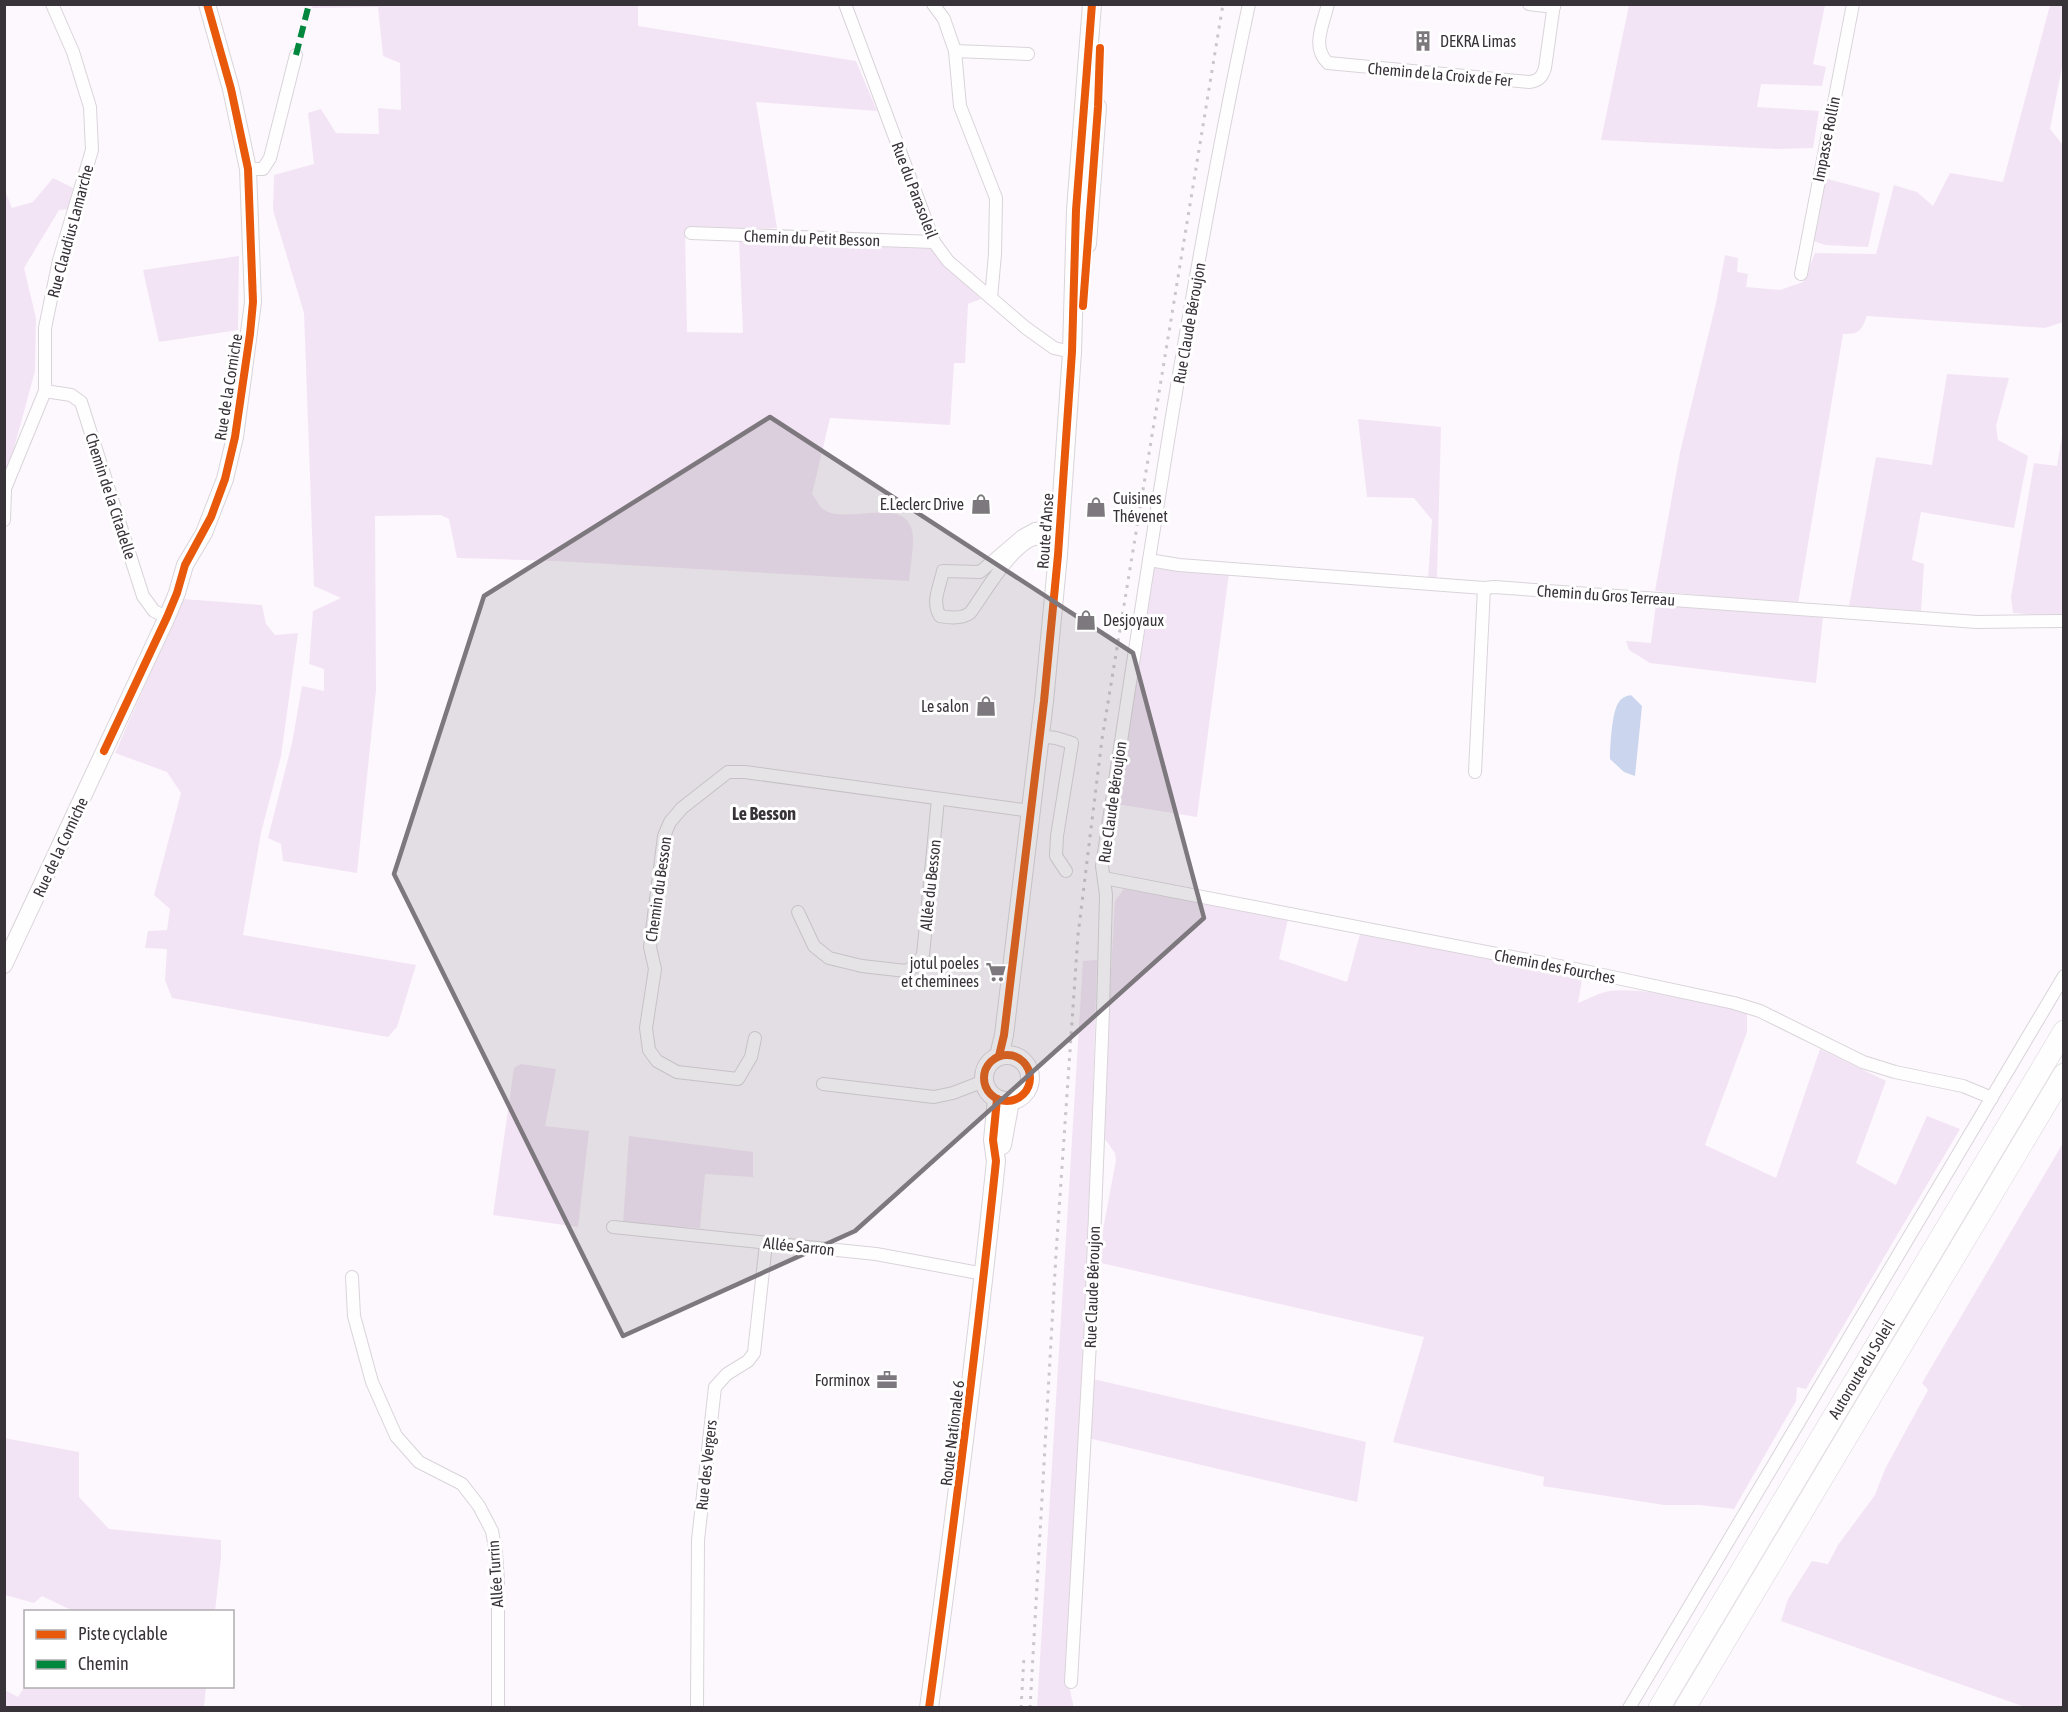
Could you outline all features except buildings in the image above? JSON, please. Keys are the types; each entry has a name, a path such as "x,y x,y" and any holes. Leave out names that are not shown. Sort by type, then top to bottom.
{"highway":[{"name":"Autoroute du Soleil","path":"1659,1707 2064,1030"},
{"name":"Autoroute du Soleil","path":"1685,1707 2064,1074"}],"main road":[{"name":"Rue de la Corniche","path":"4,965 167,617 185,565 212,517 225,479 235,437 253,302 248,170 231,89 207,4"},
{"name":"Route d'Anse","path":"1006,1056 1004,1035 1058,555 1072,352 1076,210 1092,4"},
{"name":"Route d'Anse","path":"1006,1056 1047,737 1066,552 1098,107 1101,4"},
{"path":"1006,1056 1026,1064 1031,1079 1025,1094 1004,1100 986,1088 984,1081 987,1066 1006,1056"},
{"name":"Route Nationale 6","path":"929,1707 952,1547 996,1161 1004,1142 1004,1100"},
{"path":"938,1707 948,1624 952,1547"}],"street":[{"name":"Rue Claudius Lamarche","path":"4,520 5,491 45,391 45,328 59,260 92,150 90,107 73,52 52,4"},
{"name":"Rue du Parasoleil","path":"844,4 934,242 948,261 1026,328 1054,348 1072,352"},
{"path":"933,4 944,19 955,51 960,106 996,198 991,298"},
{"name":"Rue Claude Béroujon","path":"1071,1682 1090,1342 1103,1011 1106,895 1102,866 1149,560 1206,222 1249,4"},
{"name":"Chemin de la Croix de Fer","path":"1328,4 1318,49 1328,63 1529,82 1538,80 1543,75 1554,6 1529,4"},
{"name":"Impasse Rollin","path":"1802,274 1853,4"},
{"path":"955,51 1028,54"},
{"path":"248,170 263,169 270,158 296,55"},
{"name":"Chemin du Petit Besson","path":"691,233 934,242"},
{"name":"Chemin de la Citadelle","path":"45,391 71,394 81,402 143,596 154,611 167,617"},
{"path":"1058,555 1053,545 1044,539 1035,539 1025,544 1008,559 980,600 964,617 940,616 936,609 936,600 944,571 980,572 1022,536 1035,529 1050,528 1059,523"},
{"name":"Chemin du Gros Terreau","path":"1149,560 1179,566 1977,622 2064,621"},
{"path":"1475,772 1483,651 1484,588"},
{"path":"1047,737 1072,743 1057,836 1056,856 1066,871"},
{"name":"Chemin du Besson","path":"755,1038 752,1057 738,1079 677,1072 657,1061 649,1050 646,1028 655,969 650,947 664,836 670,822 682,808 728,772 745,772 1031,811"},
{"name":"Allée du Besson","path":"798,912 814,946 829,958 862,966 906,971 915,966 923,955 938,799"},
{"name":"Chemin des Fourches","path":"1104,878 1519,958 1734,1003 1760,1011 1863,1062 1895,1072 1963,1086 1987,1095"},
{"path":"1629,1707 1987,1095 2064,976"},
{"path":"823,1084 934,1096 953,1093 984,1081"},
{"name":"Allée Sarron","path":"614,1227 876,1254 984,1274"},
{"name":"Rue des Vergers","path":"697,1707 698,1539 715,1387 727,1374 748,1361 754,1353 765,1242"},
{"name":"Allée Turrin","path":"351,1277 354,1316 372,1382 396,1436 419,1462 462,1484 479,1506 492,1531 498,1581 498,1707"}],"highlighted area":[{"path":"770,417 1133,653 1204,918 855,1231 623,1336 394,874 484,596"}],"shaded area":[{"path":"313,5 638,5 638,26 856,61 877,111 756,102 777,228 685,229 687,332 743,333 739,240 928,244 981,299 968,304 965,363 954,363 950,425 830,418 812,494 823,509 833,513 845,515 886,512 897,514 906,520 913,535 909,581 556,561 457,558 449,519 441,515 375,516 376,690 357,873 283,861 281,844 268,838 292,743 302,686 324,691 324,669 309,664 313,611 341,598 314,586 304,313 273,210 274,175 314,164 308,113 321,109 336,133 379,134 378,108 401,110 400,63 383,56 378,7 312,8"},
{"path":"1629,5 1825,5 1813,64 1826,67 1822,86 1761,84 1757,107 1819,111 1813,148 1776,149 1601,140"},
{"path":"2050,5 2063,5 2063,62 2050,129 2063,145 2063,322 2045,328 1867,316 1860,330 1843,334 1798,604 1655,591 1680,452 1716,303 1725,255 1738,258 1737,272 1748,274 1746,287 1780,290 1803,282 1815,253 1876,254 1894,185 1917,192 1933,206 1950,173 2003,182"},
{"path":"53,178 73,188 68,209 59,210 24,268 36,318 35,371 10,463 5,471 4,188 12,208 33,202"},
{"path":"1824,178 1880,193 1868,247 1825,245 1811,240"},
{"path":"239,256 238,330 159,342 143,270"},
{"path":"1947,374 2009,378 1996,426 1998,440 2028,456 2014,528 1921,512 1912,560 1924,564 1921,611 1849,606 1876,457 1932,465"},
{"path":"1358,419 1441,427 1437,579 1428,579 1432,520 1414,498 1367,497"},
{"path":"2062,436 2063,615 2013,613 2011,597 2034,463 2057,466"},
{"path":"1155,565 1229,573 1197,817 1117,804"},
{"path":"183,599 262,605 266,624 275,635 298,633 281,756 261,833 243,935 416,965 397,1027 388,1037 172,998 165,980 167,949 145,948 148,931 167,930 170,909 154,895 181,793 167,772 115,753"},
{"path":"1656,604 1823,617 1816,683 1650,663 1629,650 1626,641 1651,643"},
{"path":"1124,889 1288,919 1279,959 1347,982 1360,934 1458,952 1582,980 1578,1003 1605,992 1625,990 1678,997 1747,1012 1747,1032 1705,1145 1776,1178 1820,1049 1886,1081 1856,1163 1896,1185 1927,1116 1960,1129 1806,1389 1797,1387 1796,1401 1734,1509 1700,1505 1664,1505 1543,1486 1544,1477 1393,1442 1424,1337 1101,1263 1101,1240 1116,1160 1115,1153 1102,1135 1115,901"},
{"path":"1097,960 1089,1227 1090,1274 1068,1681 1073,1707 1037,1708 1083,961"},
{"path":"521,1064 556,1069 545,1126 589,1131 578,1227 493,1215 514,1068"},
{"path":"629,1136 753,1152 753,1177 705,1174 700,1228 623,1224"},
{"path":"2063,1143 2063,1707 2025,1707 1781,1621 1788,1599 1812,1561 1828,1564 1838,1545 1875,1495 1885,1469 1928,1390 1922,1383"},
{"path":"1093,1379 1366,1442 1357,1502 1088,1438"},
{"path":"4,1438 79,1452 79,1497 109,1529 221,1540 215,1610 71,1610 42,1596 34,1603 5,1595"},
{"path":"24,1688 206,1688 204,1707 5,1707 5,1690 18,1697"}],"water":[{"path":"1631,695 1642,706 1635,776 1624,772 1610,759 1612,729 1617,706 1622,699"}],"railway":[{"path":"1030,1708 1056,1254 1078,935 1102,739 1223,4"},
{"path":"1021,1708 1024,1657"}],"marked path":[{"path":"296,55 309,4"}],"cycle path":[{"path":"104,751 167,617 185,565 211,517 225,479 235,437 250,334 253,302 248,169 231,89 207,4"},
{"path":"999,1056 1004,1035 1044,701 1058,555 1072,352 1076,210 1092,4"},
{"path":"1083,306 1098,107 1100,48"},
{"path":"1007,1055 1023,1062 1030,1078 1023,1094 1007,1101 991,1094 984,1078 991,1062 1007,1055"},
{"path":"929,1708 989,1229 996,1161 993,1140 997,1099"}],"place":[{"name":"DEKRA Limas","path":"1423,41"},
{"name":"E.Leclerc Drive","path":"981,504"},
{"name":"Cuisines Thévenet","path":"1096,507"},
{"name":"Desjoyaux","path":"1086,620"},
{"name":"Le salon","path":"986,706"},
{"name":"jotul poeles et cheminees","path":"996,972"},
{"name":"Forminox","path":"887,1380"}],"district":[{"name":"Le Besson","path":"764,813"}]}
